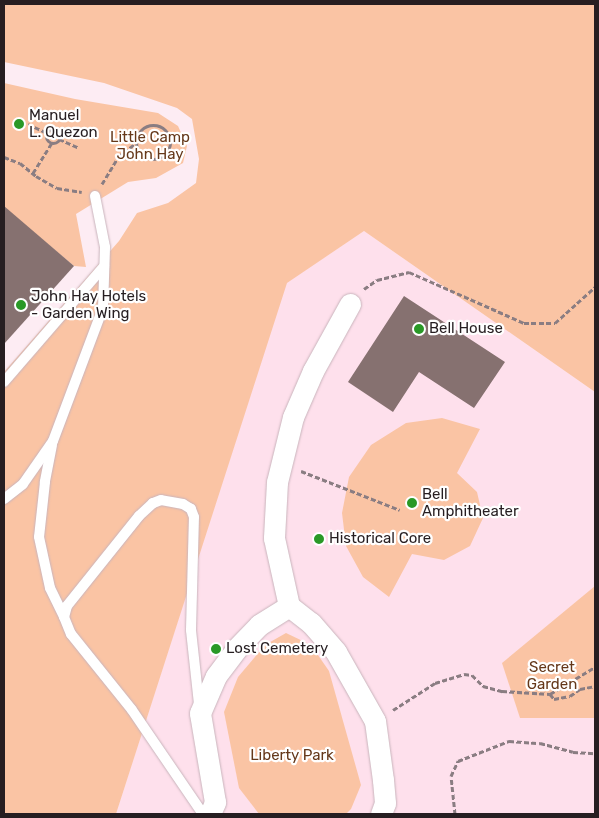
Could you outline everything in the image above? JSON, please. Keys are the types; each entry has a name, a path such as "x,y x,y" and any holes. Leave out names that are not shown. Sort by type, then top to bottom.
{"street":[{"path":"350,304 312,371 293,417 276,482 274,538 289,606 311,623 336,652 375,721 385,803 381,814"},
{"path":"215,811 200,713 216,676 236,649 259,625 289,606"}],"lane":[{"path":"95,196 105,247 103,308 53,441 45,482 39,537 50,588 72,634 215,811"},
{"path":"4,382 104,266"},
{"path":"4,499 23,484 53,441"},
{"path":"64,616 67,606 139,516 153,503 161,500 172,500 191,509 194,517 191,630 200,713"}],"path":[{"path":"28,124 47,133"},
{"path":"4,157 20,163 57,188 95,196 118,157 136,143 142,128 153,125 163,129 169,138 165,154 155,159 149,159 140,153 136,143"},
{"path":"47,133 52,129 56,130 60,135 59,139"},
{"path":"47,133 47,139 52,143"},
{"path":"33,173 52,143 59,139"},
{"path":"59,139 79,148"},
{"path":"350,304 377,280 409,272 524,323 555,323 595,288"},
{"path":"282,463 400,510"},
{"path":"375,721 435,683 464,674 472,675 483,686 502,691 552,693 595,668"},
{"path":"552,693 554,699 570,696 580,689 595,686"},
{"path":"455,814 451,776 458,761 508,741 540,743 573,752 595,753"}],"shaded area":[{"path":"364,231 595,392 595,814 116,814 286,283"}],"green space":[{"path":"4,4 595,4 595,392 364,231 287,283 116,814 4,814 4,372 119,241 137,213 168,203 196,183 199,159 192,119 177,108 104,83 4,62"},
{"name":"Little Camp John Hay","path":"4,83 75,99 158,113 178,126 187,146 183,163 156,178 128,182 76,214 86,267 74,266 7,210 4,214"},
{"name":"Bell Amphitheater","path":"442,418 480,429 457,473 477,492 483,518 470,546 444,560 412,554 389,597 363,577 346,546 342,513 349,477 371,445 406,423"},
{"name":"Secret Garden","path":"595,586 595,718 520,718 502,663"},
{"name":"Liberty Park","path":"286,633 311,645 329,671 361,785 351,809 346,814 259,814 239,788 224,712 238,677 265,645"}],"building":[{"name":"John Hay Hotels - Garden Wing","path":"4,206 74,266 4,344"},
{"name":"Bell House","path":"404,296 505,362 474,408 419,372 393,412 348,382"}],"place":[{"name":"Manuel L. Quezon","path":"19,124"},
{"name":"John Hay Hotels - Garden Wing","path":"21,305"},
{"name":"Bell House","path":"419,329"},
{"name":"Bell Amphitheater","path":"412,503"},
{"name":"Historical Core","path":"319,539"},
{"name":"Lost Cemetery","path":"216,649"}]}
